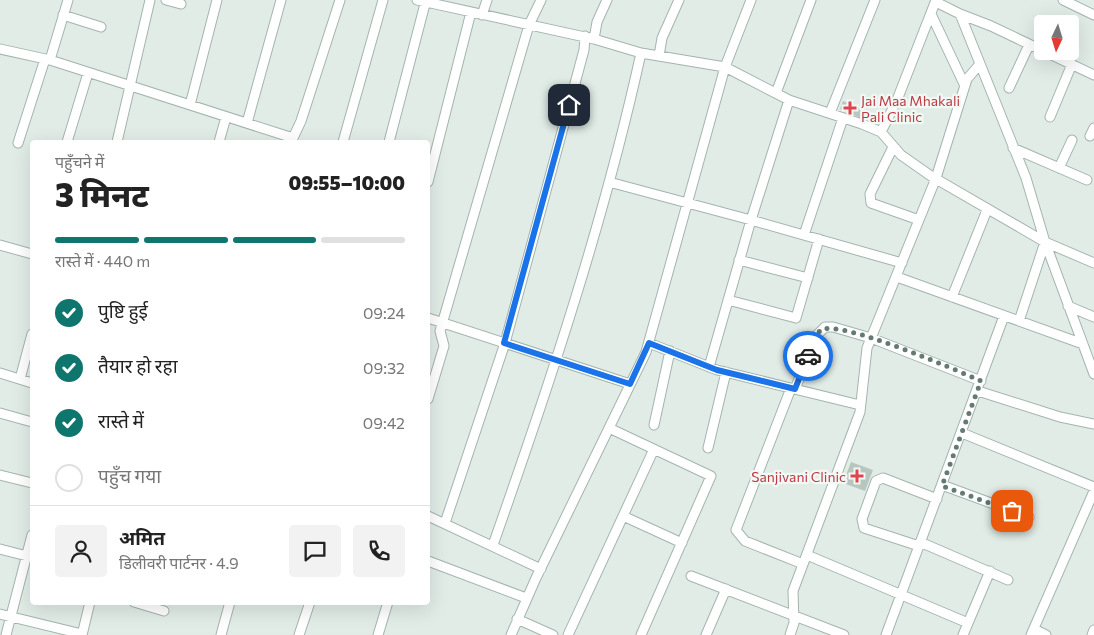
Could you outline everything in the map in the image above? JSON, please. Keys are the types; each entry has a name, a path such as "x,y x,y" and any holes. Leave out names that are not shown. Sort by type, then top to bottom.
{"street":[{"path":"18,143 68,0"},
{"path":"117,140 128,86 150,0"},
{"path":"166,0 181,4"},
{"path":"190,105 216,0"},
{"path":"247,123 281,0"},
{"path":"0,50 48,60 247,123 283,139 293,138 301,121 340,0"},
{"path":"344,140 383,0"},
{"path":"482,15 488,0"},
{"path":"430,392 444,346 440,330 529,25 541,0"},
{"path":"594,38 597,22 606,0"},
{"path":"659,56 662,38 679,0"},
{"path":"510,635 540,568 649,343 724,67 751,0"},
{"path":"776,93 811,0"},
{"path":"830,113 875,0"},
{"path":"1063,0 1094,16"},
{"path":"389,140 422,1 594,38 640,53 724,67 790,100 881,132 901,155 987,210 1045,242 1094,262"},
{"path":"881,132 897,100 936,1 960,14 991,26 1094,75"},
{"path":"430,174 472,12"},
{"path":"931,14 965,86"},
{"path":"960,14 1026,178 1045,242 1094,374"},
{"path":"63,15 101,27"},
{"path":"445,523 504,343 584,50 585,36"},
{"path":"1009,88 1029,45"},
{"path":"493,545 557,360 624,128 640,53"},
{"path":"790,635 794,624 794,591 860,412 864,364 872,338 936,178 967,79 980,64"},
{"path":"1050,117 1072,64"},
{"path":"68,140 88,73"},
{"path":"709,367 751,220 790,100"},
{"path":"220,140 226,117"},
{"path":"804,235 843,118"},
{"path":"1059,168 1072,140"},
{"path":"894,147 870,194 871,203 919,220"},
{"path":"1014,148 1087,180"},
{"path":"609,182 902,263"},
{"path":"952,297 987,210"},
{"path":"728,300 796,318 819,239"},
{"path":"1019,322 1045,242"},
{"path":"0,244 30,253"},
{"path":"739,260 808,278"},
{"path":"897,277 1083,344"},
{"path":"1068,306 1094,317"},
{"path":"886,635 978,391 1004,316"},
{"path":"430,319 630,384"},
{"path":"968,623 901,595 805,560 745,541 736,530 793,388 820,330 833,327 872,338 981,381"},
{"path":"20,380 30,342"},
{"path":"649,343 726,372 860,405"},
{"path":"654,425 670,351"},
{"path":"708,448 726,372"},
{"path":"0,373 30,382"},
{"path":"978,391 1060,417 1094,424"},
{"path":"0,413 30,421"},
{"path":"609,428 711,476 641,635"},
{"path":"962,433 1094,489 1033,632 1046,635"},
{"path":"568,635 654,449"},
{"path":"0,475 30,482"},
{"path":"937,498 883,478 876,481 862,519 864,528 920,544 990,571 1008,580"},
{"path":"942,486 1030,517"},
{"path":"622,516 682,543"},
{"path":"430,517 540,568"},
{"path":"6,635 30,543"},
{"path":"0,548 27,556"},
{"path":"430,562 526,598"},
{"path":"963,635 990,571"},
{"path":"691,576 794,614 838,634"},
{"path":"706,635 726,589"},
{"path":"0,614 82,634 89,605"},
{"path":"144,605 164,611"},
{"path":"221,635 229,605"},
{"path":"299,635 309,605"},
{"path":"379,635 387,605"},
{"path":"517,619 553,635"},
{"path":"1092,635 1094,630"}],"building":[{"path":"843,101 864,110 861,118 840,109"},
{"path":"851,462 873,470 865,491 843,483"}],"way so far":[{"path":"808,356 820,330 825,327 833,327 872,338 981,381 942,486 1012,511"}],"place":[{"name":"Jai Maa Mhakali Pali Clinic","path":"850,108"},
{"name":"Sanjivani Clinic","path":"857,476"}],"route":[{"path":"569,105 504,343 630,384 649,343 717,370 795,389 808,356"}]}
